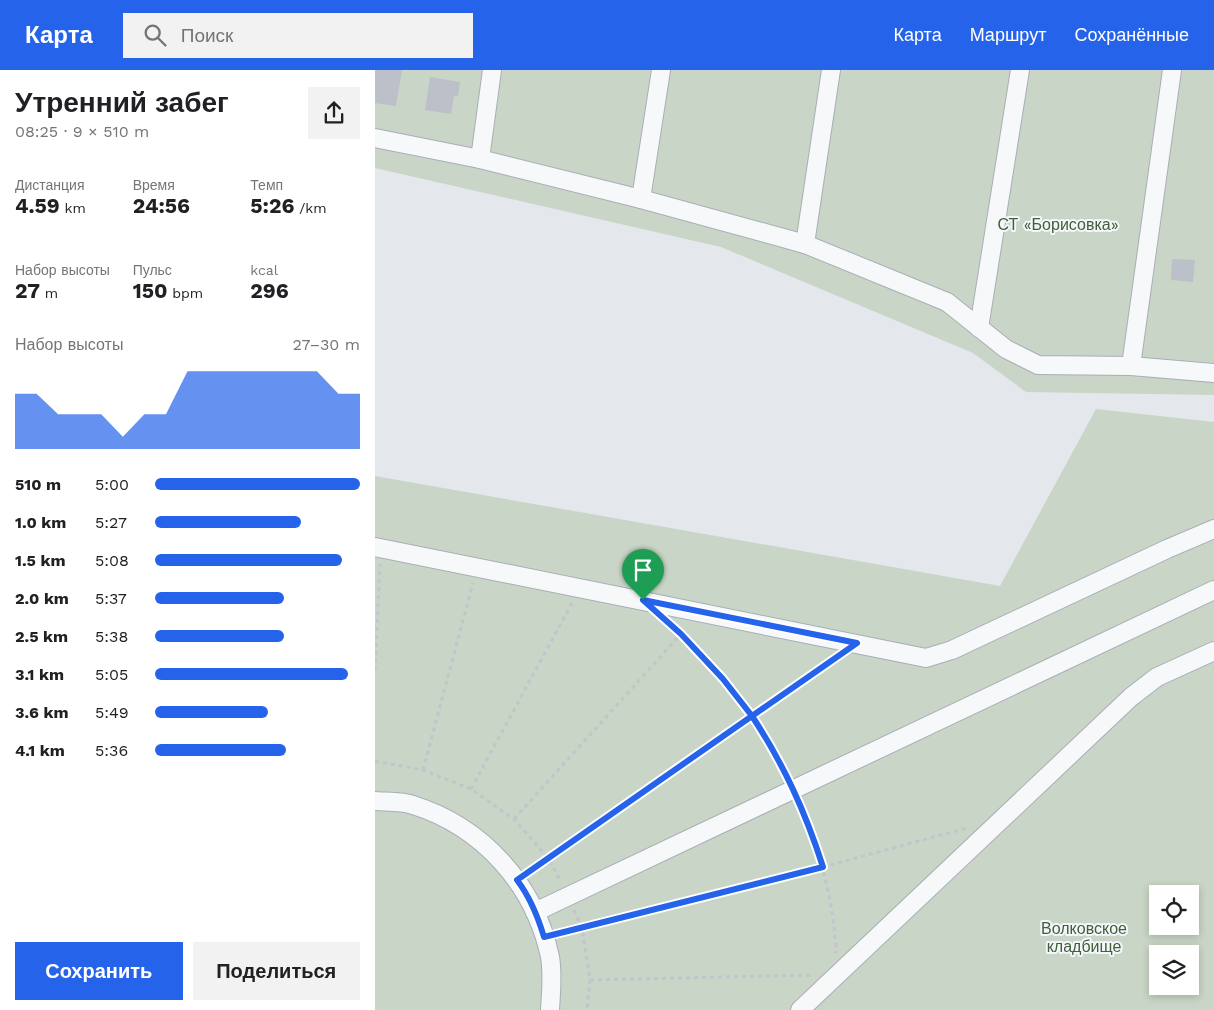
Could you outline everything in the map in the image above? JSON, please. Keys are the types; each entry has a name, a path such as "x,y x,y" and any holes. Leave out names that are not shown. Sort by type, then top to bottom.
{"lane":[{"path":"480,159 492,70"},
{"path":"641,199 661,70"},
{"path":"805,244 831,70"},
{"path":"979,328 1020,70"},
{"path":"1131,366 1172,70"},
{"path":"375,138 480,159 641,199 805,244 947,302 1007,349 1038,365 1131,366 1214,373"},
{"path":"378,548 926,658 952,650 1167,549 1214,529"},
{"path":"535,912 1214,590"},
{"path":"801,1010 1131,697 1157,676 1214,651"},
{"path":"375,801 411,804 448,818 477,838 503,862 523,888 535,912 544,937 550,957 552,985 550,1010"}],"path":[{"path":"375,671 378,548"},
{"path":"423,770 477,567"},
{"path":"471,789 580,588"},
{"path":"590,980 838,975 835,934 823,867 812,831 794,789 773,749 752,716 723,679 681,634 668,623"},
{"path":"514,818 681,634"},
{"path":"517,880 857,643"},
{"path":"544,937 823,867 975,825"}],"green space":[{"name":"СТ «Борисовка»","path":"375,70 1214,70 1214,395 1026,392 973,353 721,247 375,168"},
{"name":"Волковское кладбище","path":"1096,409 1214,422 1214,1010 375,1010 375,476 1000,586"}],"building":[{"path":"375,70 402,70 396,106 375,103"},
{"path":"430,77 460,82 458,96 454,96 451,114 425,110"},
{"path":"1172,259 1195,260 1193,282 1171,280"}],"route":[{"path":"643,600 681,634 723,679 752,716 517,880 523,888 539,921 544,937 823,867 812,831 794,789 773,749 752,716 857,643 643,600"}]}
